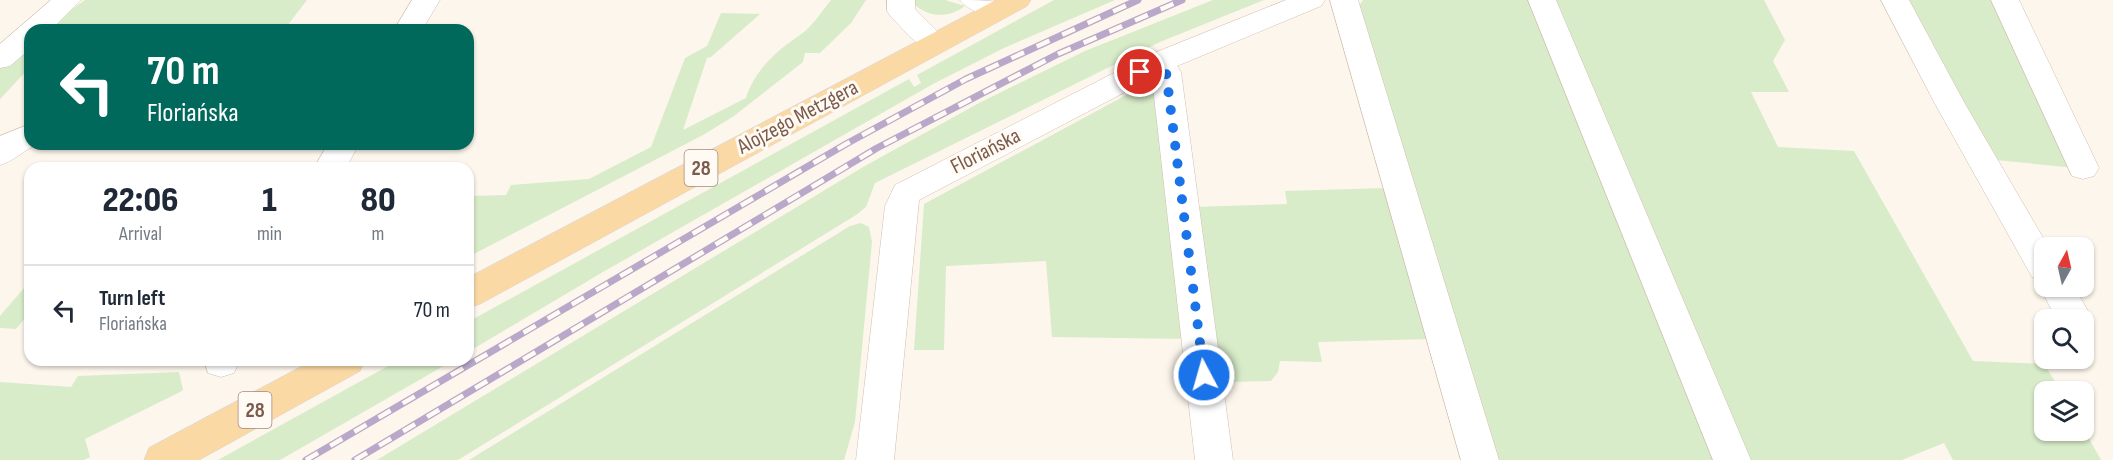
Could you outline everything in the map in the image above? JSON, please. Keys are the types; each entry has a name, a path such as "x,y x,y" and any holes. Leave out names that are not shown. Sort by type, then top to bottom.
{"main road":[{"name":"Alojzego Metzgera","path":"474,291 1009,4"},
{"name":"28","path":"163,460 336,366"}],"street":[{"path":"41,24 67,0"},
{"path":"412,24 426,0"},
{"path":"901,0 901,11 935,43"},
{"path":"974,0 1009,4"},
{"name":"Floriańska","path":"875,460 901,206 906,193 931,178 1159,62 1311,0"},
{"path":"1344,0 1480,460"},
{"path":"1542,0 1716,416 1732,460"},
{"path":"1895,0 1971,141 2034,251"},
{"path":"2005,0 2083,168"},
{"path":"0,59 24,39"},
{"path":"1159,62 1166,72 1214,460"},
{"path":"1,152 24,139"}],"green space":[{"path":"85,0 307,0 289,24 51,24"},
{"path":"831,0 866,0 851,23 820,53 805,53 803,62 734,116 703,135 474,254 474,196 506,195 511,185 589,179 651,147 685,58 707,46 721,13 760,14 707,58 683,130 746,98 767,62 817,19"},
{"path":"910,0 945,0 965,6 950,13 936,15 922,10"},
{"path":"1054,0 1115,0 1004,48 933,84 603,272 474,348 474,319 909,79 914,87 921,83 917,75"},
{"path":"1213,0 1264,0 1160,42 875,183 866,207 856,215 458,460 377,460 863,167 981,102 1085,51"},
{"path":"1363,0 1764,0 1785,40 1773,61 1789,92 1751,92 1778,147 1854,151 1973,361 2034,364 2034,369 2047,369 2055,381 2034,381 2034,441 2090,441 2101,460 1953,460 1944,443 1902,460 1496,460 1359,6"},
{"path":"1902,0 1998,0 2075,168 1986,159"},
{"path":"24,45 24,73 0,99 0,66"},
{"path":"1154,80 1189,339 1052,337 1046,261 946,266 944,350 914,350 924,204"},
{"path":"1386,188 1429,339 1318,342 1322,362 1280,361 1278,372 1271,381 1227,382 1214,371 1194,207 1287,204 1285,191"},
{"path":"861,223 869,227 872,242 855,422 844,460 469,460 850,226"},
{"path":"24,288 24,319 16,329 0,328 0,316"},
{"path":"388,366 444,366 280,460 218,460"},
{"path":"179,372 183,390 85,439 90,457 84,460 0,460 0,382 71,387 78,376"}],"railway":[{"path":"474,362 846,144 966,79 1138,0"},
{"path":"355,460 877,148 1058,54 1182,0"},
{"path":"306,460 467,366"}],"route":[{"path":"1140,72 1159,62 1166,72 1204,375"}]}
